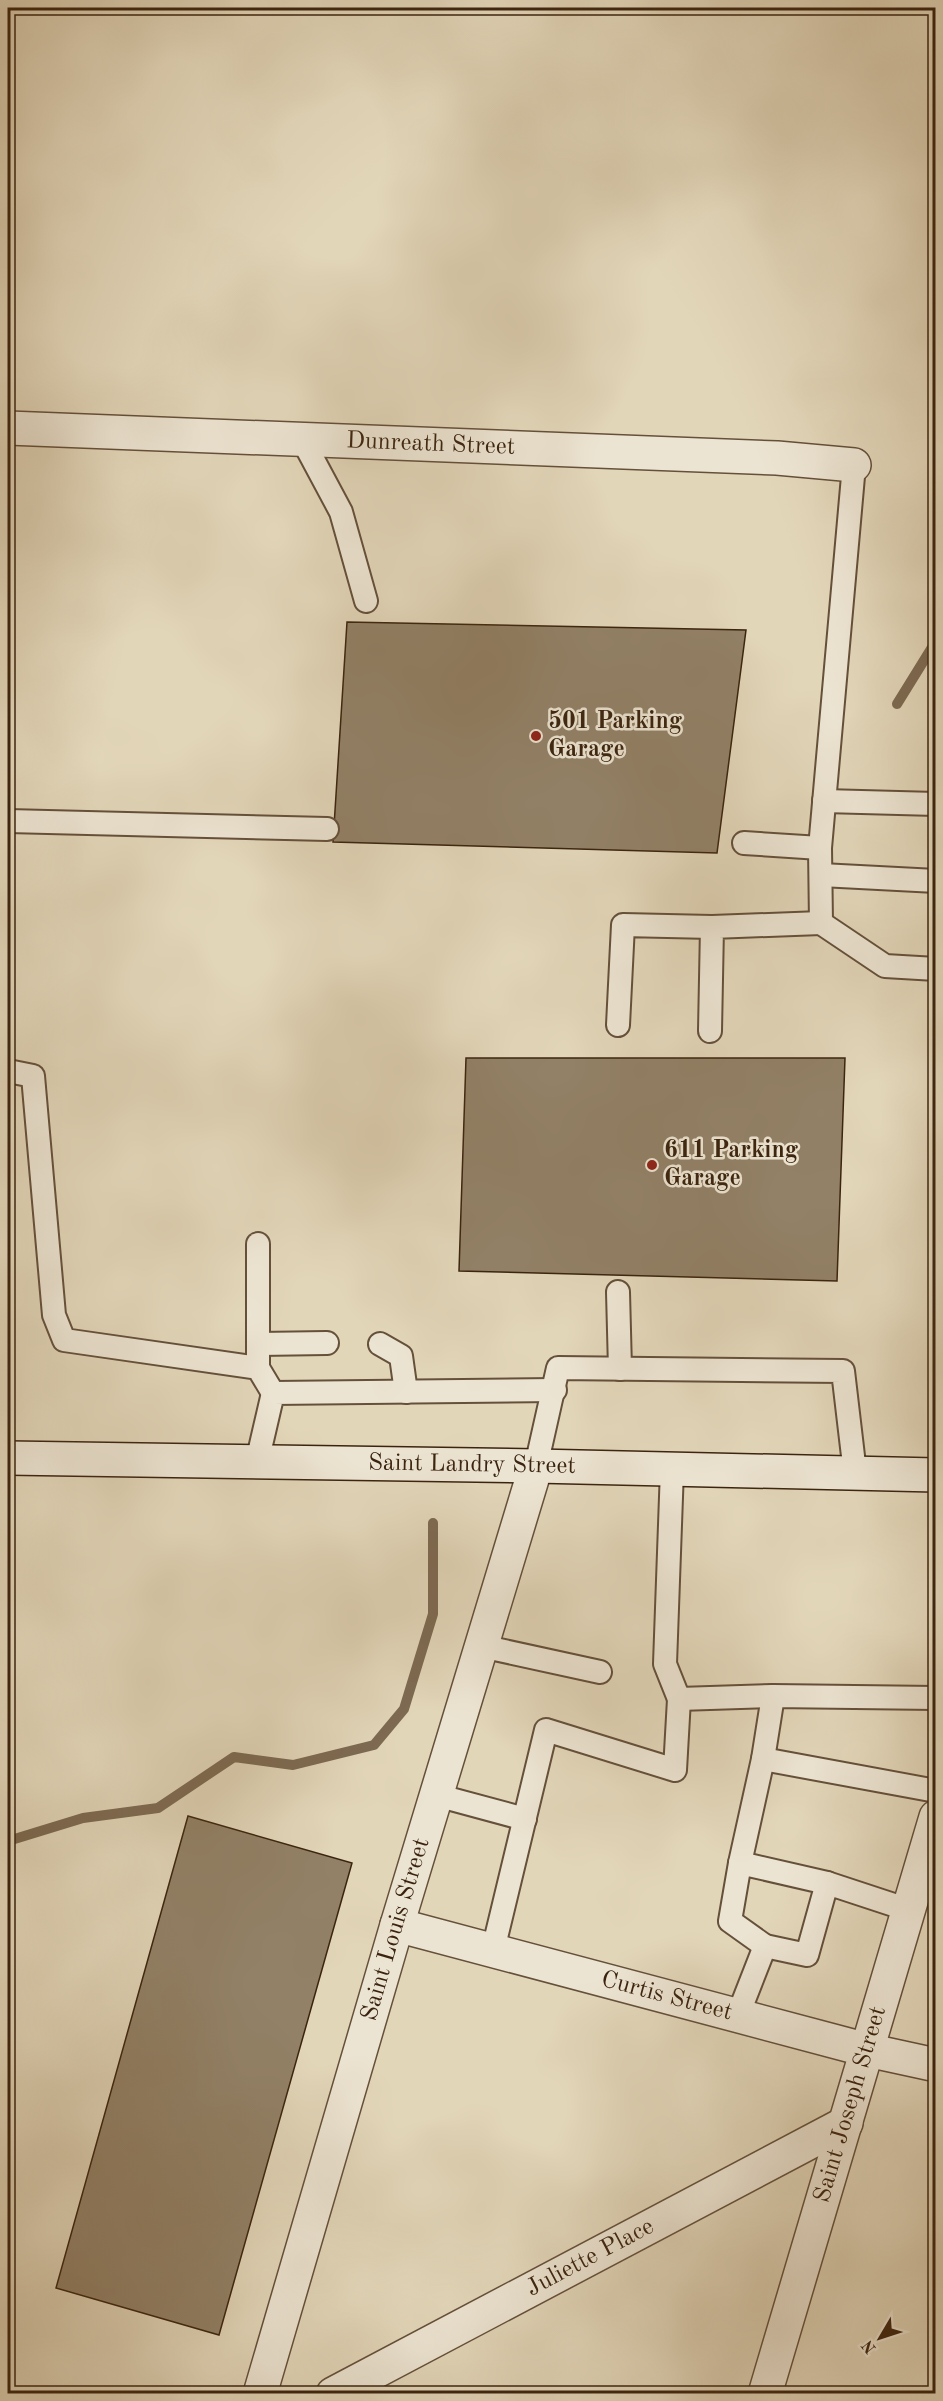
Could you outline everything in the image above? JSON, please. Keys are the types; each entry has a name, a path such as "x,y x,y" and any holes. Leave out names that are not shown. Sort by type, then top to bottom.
{"street":[{"name":"Dunreath Street","path":"8,428 765,458 854,465"},
{"name":"Saint Landry Street","path":"8,1458 936,1475"},
{"name":"Saint Louis Street","path":"260,2394 397,1925 536,1466"},
{"name":"Saint Joseph Street","path":"765,2394 936,1817"},
{"name":"Curtis Street","path":"397,1925 867,2050 936,2065"},
{"name":"Juliette Place","path":"333,2394 846,2123"}],"lane":[{"path":"302,439 341,512 366,601"},
{"path":"821,923 820,848 854,465"},
{"path":"824,801 936,804"},
{"path":"8,820 327,830"},
{"path":"744,843 820,848"},
{"path":"821,875 936,880"},
{"path":"618,1025 622,925 712,927 821,923 885,966 936,969"},
{"path":"710,1031 712,927"},
{"path":"8,1071 33,1076 54,1315 64,1340 258,1368"},
{"path":"257,1462 273,1393 258,1368 258,1244"},
{"path":"618,1292 620,1368"},
{"path":"259,1344 327,1343"},
{"path":"380,1344 401,1356 406,1392"},
{"path":"536,1466 555,1390 558,1368 843,1371 855,1473"},
{"path":"273,1393 555,1390"},
{"path":"493,1950 546,1730 675,1770 679,1699 665,1664 672,1469"},
{"path":"482,1646 600,1672"},
{"path":"679,1699 773,1696 936,1698"},
{"path":"773,1696 764,1759 740,1863 730,1922 765,1946 807,1954 827,1883"},
{"path":"764,1759 936,1791"},
{"path":"436,1796 525,1819"},
{"path":"740,1863 827,1883 909,1910"},
{"path":"738,2015 765,1946"}],"building":[{"name":"501 Parking Garage","path":"347,622 746,630 717,853 333,842"},
{"name":"611 Parking Garage","path":"466,1058 845,1058 837,1281 459,1271"},
{"path":"188,1816 352,1863 219,2335 56,2288"}],"waterway":[{"path":"897,704 936,641"},
{"path":"8,1841 83,1818 158,1808 234,1757 293,1765 374,1745 404,1709 433,1614 433,1523"}],"place":[{"name":"501 Parking Garage","path":"536,736"},
{"name":"611 Parking Garage","path":"652,1165"}]}
